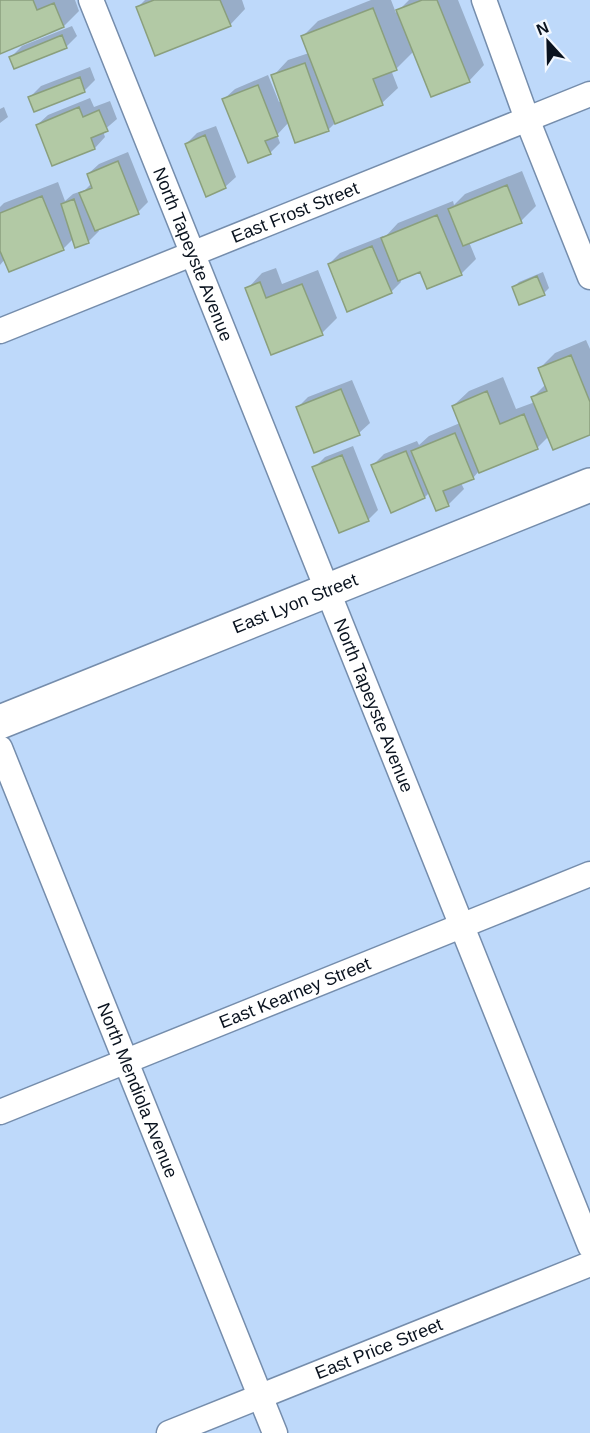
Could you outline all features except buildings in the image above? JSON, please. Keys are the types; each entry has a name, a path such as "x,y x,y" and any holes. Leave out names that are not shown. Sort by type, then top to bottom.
{"main road":[{"name":"East Lyon Street","path":"0,722 590,485"}],"street":[{"name":"North Tapeyste Avenue","path":"91,0 590,1246"},
{"path":"484,0 527,119 590,277"},
{"name":"East Frost Street","path":"0,331 590,94"},
{"name":"North Mendiola Avenue","path":"0,748 275,1433"},
{"name":"East Kearney Street","path":"0,1112 590,874"},
{"name":"East Price Street","path":"169,1433 590,1264"}]}
